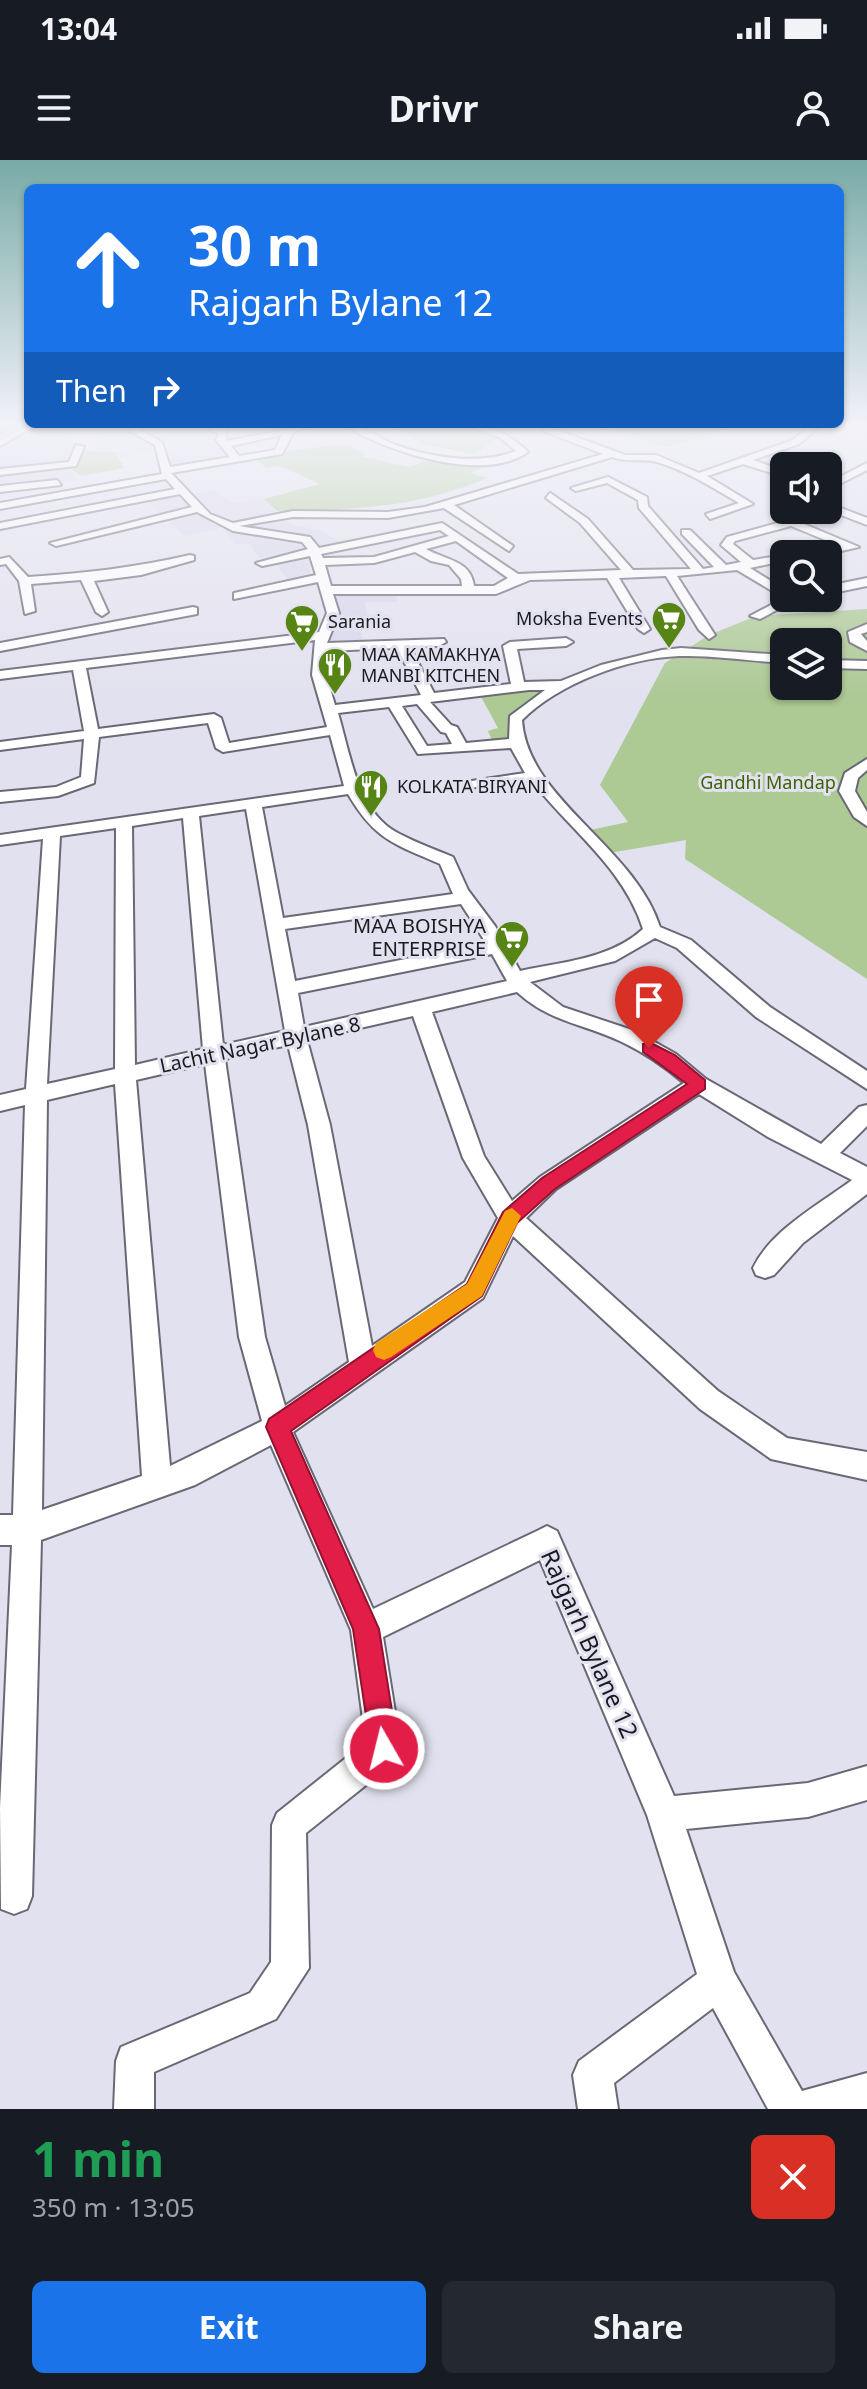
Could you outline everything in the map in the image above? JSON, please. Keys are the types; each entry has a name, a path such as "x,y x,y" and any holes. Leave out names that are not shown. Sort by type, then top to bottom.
{"street":[{"path":"0,526 52,516"},
{"path":"56,543 169,516"},
{"path":"209,516 226,526 306,539 317,557 333,613 321,641 319,675 353,789 372,821 389,835 447,861 465,898 517,982 556,1012 628,1036 669,1059 699,1084 867,1179 795,1236 765,1268"},
{"path":"226,526 282,516"},
{"path":"463,516 509,548"},
{"path":"577,516 631,575"},
{"path":"652,516 700,572"},
{"path":"770,584 730,550 727,545 731,539 792,522 853,547"},
{"path":"262,563 317,557 442,526 516,578"},
{"path":"686,532 723,569"},
{"path":"317,557 374,560 458,537"},
{"path":"842,549 867,544"},
{"path":"416,548 435,559 453,562 467,579 468,589"},
{"path":"25,581 73,574 86,578 141,571 190,558"},
{"path":"0,562 9,560 25,581 29,611"},
{"path":"238,596 325,584 496,590 516,578 700,572 770,561"},
{"path":"669,573 688,598 692,614 709,635"},
{"path":"612,576 644,629"},
{"path":"86,578 102,612"},
{"path":"842,587 867,582"},
{"path":"756,616 770,609"},
{"path":"0,647 193,611"},
{"path":"867,628 854,632 855,639 867,647"},
{"path":"0,675 321,641 439,642"},
{"path":"518,687 510,646 566,642"},
{"path":"402,644 425,698 446,729 452,730 460,746"},
{"path":"770,658 662,654 606,668 563,685 528,706 515,719 514,743 535,776 630,883 645,904 652,930 684,944 763,1012 867,1081"},
{"path":"842,664 867,665"},
{"path":"0,797 58,791 89,780 92,734 79,666"},
{"path":"330,710 518,687 563,685"},
{"path":"393,702 423,751 514,743"},
{"path":"0,746 214,718 223,748 335,730"},
{"path":"867,764 851,773 845,784 847,799 867,821"},
{"path":"464,786 535,776"},
{"path":"0,840 353,789"},
{"path":"253,803 296,1038 319,1125 363,1366"},
{"path":"134,2109 135,2061 263,2006 290,1968 289,1825 384,1749 366,1629 277,1427 252,1337 214,1055 190,812"},
{"path":"124,822 125,1074 157,1485"},
{"path":"14,1896 14,1530 52,833"},
{"path":"276,925 465,898"},
{"name":"Lachit Nagar Bylane 8","path":"0,1103 421,1009 617,953 645,940 652,930"},
{"path":"287,989 496,947"},
{"path":"421,1009 474,1158 510,1218 593,1298 721,1409 781,1450 867,1466"},
{"path":"14,1530 185,1475 277,1427 474,1290 510,1218 548,1183 699,1084"},
{"path":"824,1155 867,1113"},
{"name":"Rajgarh Bylane 12","path":"366,1629 547,1541 664,1814 718,1981 790,2109"},
{"path":"664,1814 808,1800 867,1783"},
{"path":"598,2109 593,2075 718,1981"},
{"path":"806,2109 867,2093"}],"shaded area":[{"path":"163,516 204,516 220,528 185,536"},
{"path":"218,516 265,516 225,522"},
{"path":"281,517 293,525 319,530 346,545 320,550 308,540 237,526"},
{"path":"223,529 295,540 307,551 312,581 290,583 271,557 259,558 250,544 235,544"},
{"path":"396,590 397,602 365,602 367,622 359,622 363,645 323,647 332,593"}],"green space":[{"name":"Gandhi Mandap","path":"867,609 867,979 685,859 686,840 609,853 590,830 628,822 600,785 665,663 709,635 756,616"},
{"path":"548,688 521,707 508,725 509,744 494,745 488,731 498,728 480,695"}],"slow traffic":[{"path":"384,1350 474,1290 512,1216"}],"place":[{"name":"Moksha Events","path":"669,650"},
{"name":"Sarania","path":"302,653"},
{"name":"MAA KAMAKHYA MANBI KITCHEN","path":"335,696"},
{"name":"KOLKATA BIRYANI","path":"371,818"},
{"name":"MAA BOISHYA ENTERPRISE","path":"512,969"}],"route":[{"path":"384,1749 366,1629 277,1427 390,1345 474,1290 510,1218 548,1183 699,1084 669,1059 649,1048"}]}
